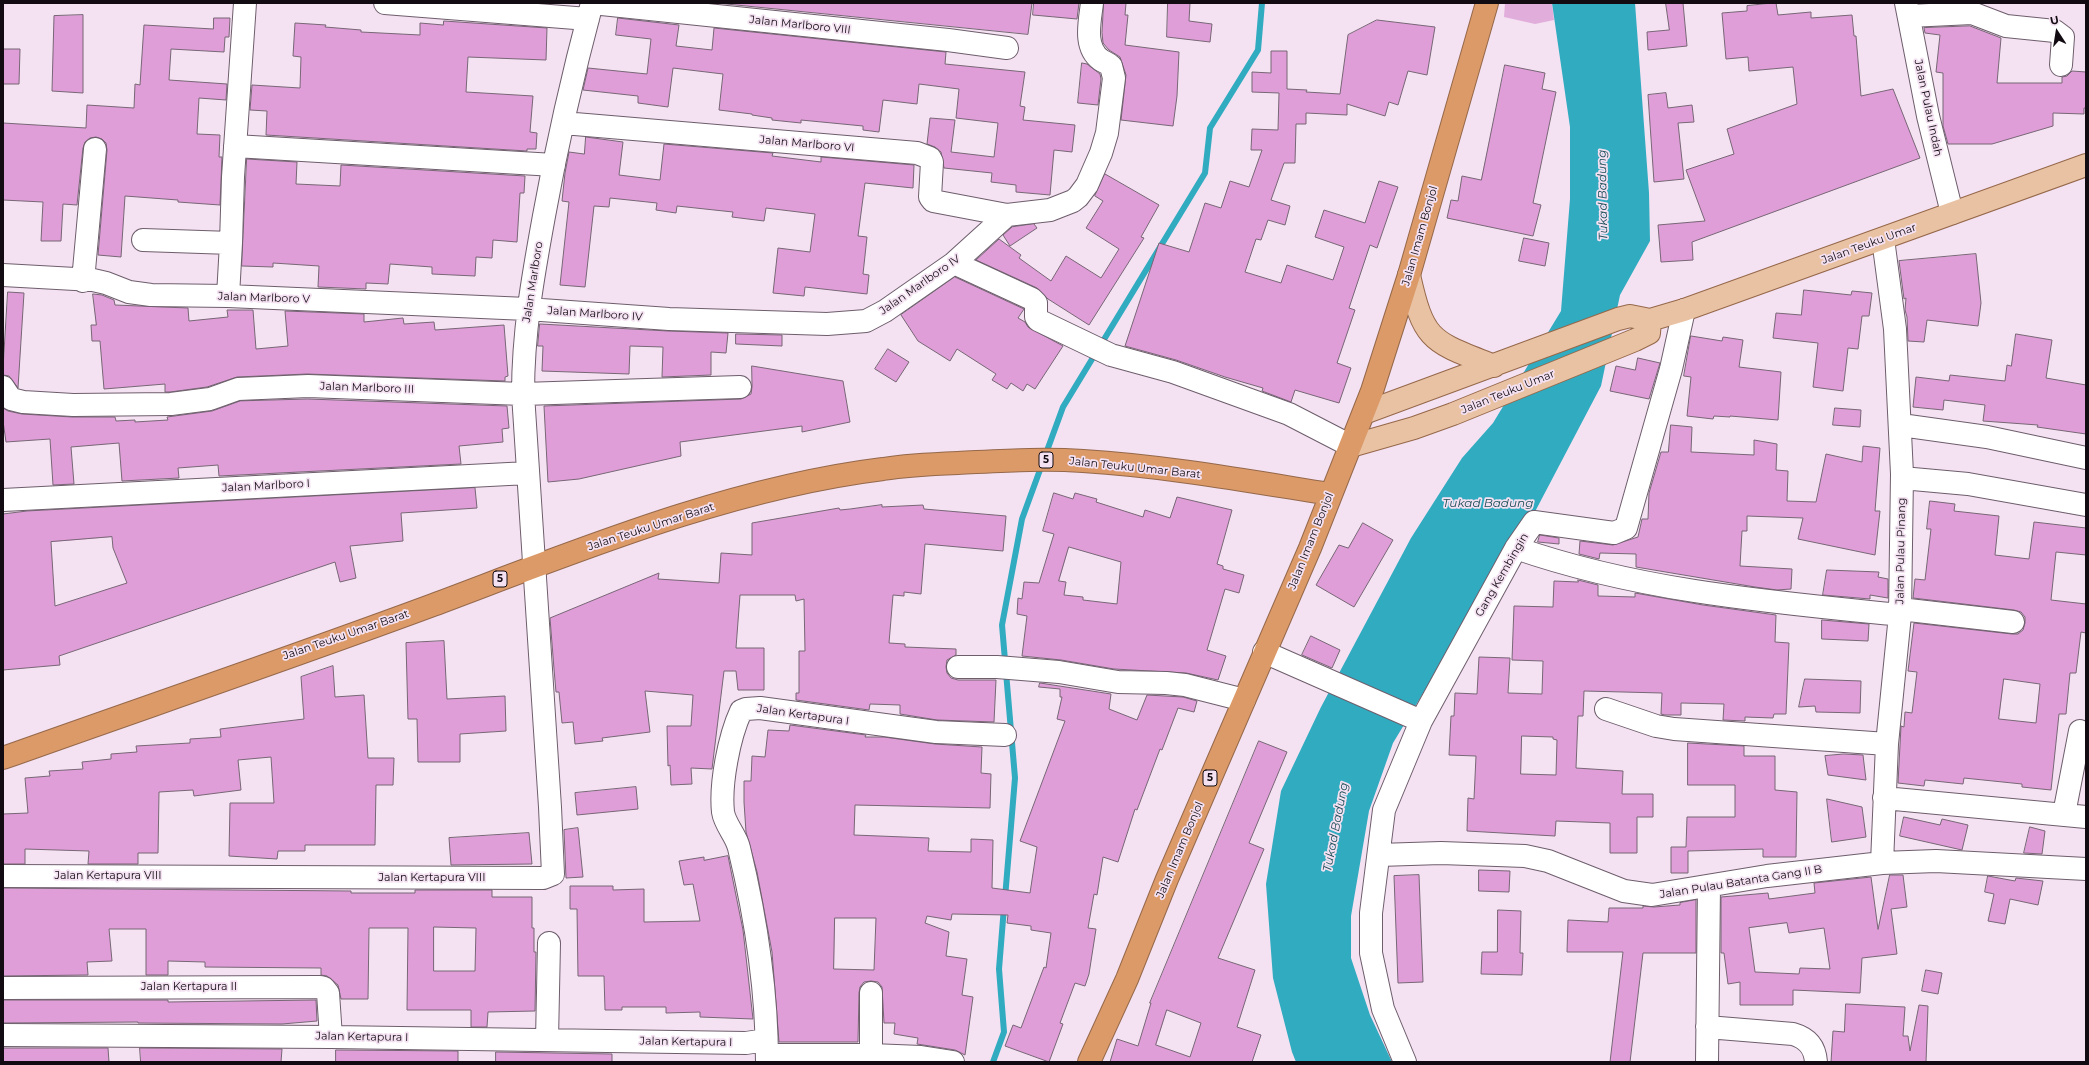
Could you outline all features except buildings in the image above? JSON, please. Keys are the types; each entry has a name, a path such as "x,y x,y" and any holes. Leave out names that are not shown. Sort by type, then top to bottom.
{"highway":[{"name":"Jalan Imam Bonjol","path":"1089,1062 1126,979 1264,652 1310,548 1330,494 1364,413 1409,275 1487,3"},
{"name":"Jalan Teuku Umar Barat","path":"3,758 430,606 534,567 689,513 793,486 882,469 1012,460 1081,461 1126,465 1330,494"}],"main road":[{"name":"Jalan Teuku Umar","path":"1364,413 1618,319 1630,316 1650,320 1684,310 2086,165"},
{"path":"1409,275 1420,315 1434,338 1444,346 1498,364"},
{"name":"Jalan Teuku Umar","path":"1351,446 1440,419 1635,340 1649,333 1650,320"}],"street":[{"path":"228,296 235,146 245,3"},
{"name":"Jalan Marlboro VIII","path":"386,3 591,9 948,40 1007,48"},
{"path":"1007,215 1050,210 1064,205 1078,197 1087,185 1101,152 1107,133 1114,78 1111,66 1100,59 1090,45 1088,29 1092,3"},
{"name":"Jalan Marlboro","path":"534,567 523,394 527,309 554,165 591,9"},
{"path":"1908,10 1972,12 2006,26 2055,31 2063,37 2061,66"},
{"name":"Jalan Pulau Indah","path":"1908,10 1928,116 1952,213"},
{"name":"Jalan Marlboro VI","path":"563,123 917,153 930,158 932,162 930,197 933,201 1007,215"},
{"path":"235,146 554,165"},
{"path":"83,281 95,149"},
{"name":"Jalan Marlboro IV","path":"527,309 669,319 849,324 866,321 885,312 954,264 1007,215"},
{"name":"Jalan Pulau Pinang","path":"1882,863 1887,744 1900,612 1902,478 1901,425 1895,329 1883,239"},
{"path":"143,240 231,243"},
{"path":"954,264 1032,299 1036,303 1036,317 1038,320 1094,347 1249,398 1289,414 1351,446"},
{"name":"Jalan Marlboro V","path":"3,275 106,283 139,294 228,296 527,309"},
{"name":"Gang Kembingin","path":"1405,1062 1383,1009 1371,953 1370,913 1384,810 1419,719 1516,548 1534,522 1614,533 1626,528 1670,369 1684,310"},
{"name":"Jalan Marlboro III","path":"3,387 10,399 23,402 74,405 171,404 210,399 238,389 308,386 523,394 740,387"},
{"path":"1901,425 1987,438 2086,458"},
{"name":"Jalan Marlboro I","path":"3,500 528,473"},
{"path":"1902,478 1968,484 2086,504"},
{"path":"1516,548 1569,565 1684,590 1735,598 2013,622"},
{"name":"Jalan Kertapura VIII","path":"3,876 543,878 549,876 554,870 534,567"},
{"path":"1264,652 1419,719"},
{"path":"958,667 1009,668 1066,673 1118,682 1185,685 1244,700"},
{"name":"Jalan Kertapura I","path":"3,1035 331,1037 746,1043 766,1052 763,984 758,950 739,847 723,813 724,784 730,749 741,711 760,708 936,732 1005,735"},
{"path":"1606,709 1656,726 1674,729 1887,744"},
{"path":"2064,814 2080,731"},
{"path":"1884,798 2086,817"},
{"name":"Jalan Pulau Batanta Gang II B","path":"1379,855 1441,853 1525,856 1548,861 1612,886 1640,894 1667,894 1767,876 1882,863 1936,862 2086,869"},
{"path":"1707,1062 1709,886"},
{"path":"547,1040 549,943"},
{"name":"Jalan Kertapura II","path":"3,988 320,987 324,988 328,993 331,1037"},
{"path":"871,992 871,1055"},
{"path":"1707,1027 1793,1034 1804,1037 1812,1046 1816,1062"},
{"path":"766,1052 921,1057 953,1062"}],"shaded area":[{"path":"1505,3 1552,3 1554,20 1535,24 1504,17"}],"water":[{"name":"Tukad Badung","path":"1552,3 1635,3 1649,193 1650,241 1620,295 1601,386 1528,525 1474,609 1393,743 1369,811 1351,916 1351,958 1370,1015 1392,1062 1296,1062 1292,1052 1273,978 1266,884 1281,791 1321,707 1411,538 1462,458 1493,423 1561,311 1570,199 1570,127"}],"waterway":[{"path":"1005,898 1015,778 1002,625 1022,519 1063,407 1205,173 1210,128 1258,50 1262,3"},
{"path":"993,1062 1004,1032 999,969 1004,907"}]}
